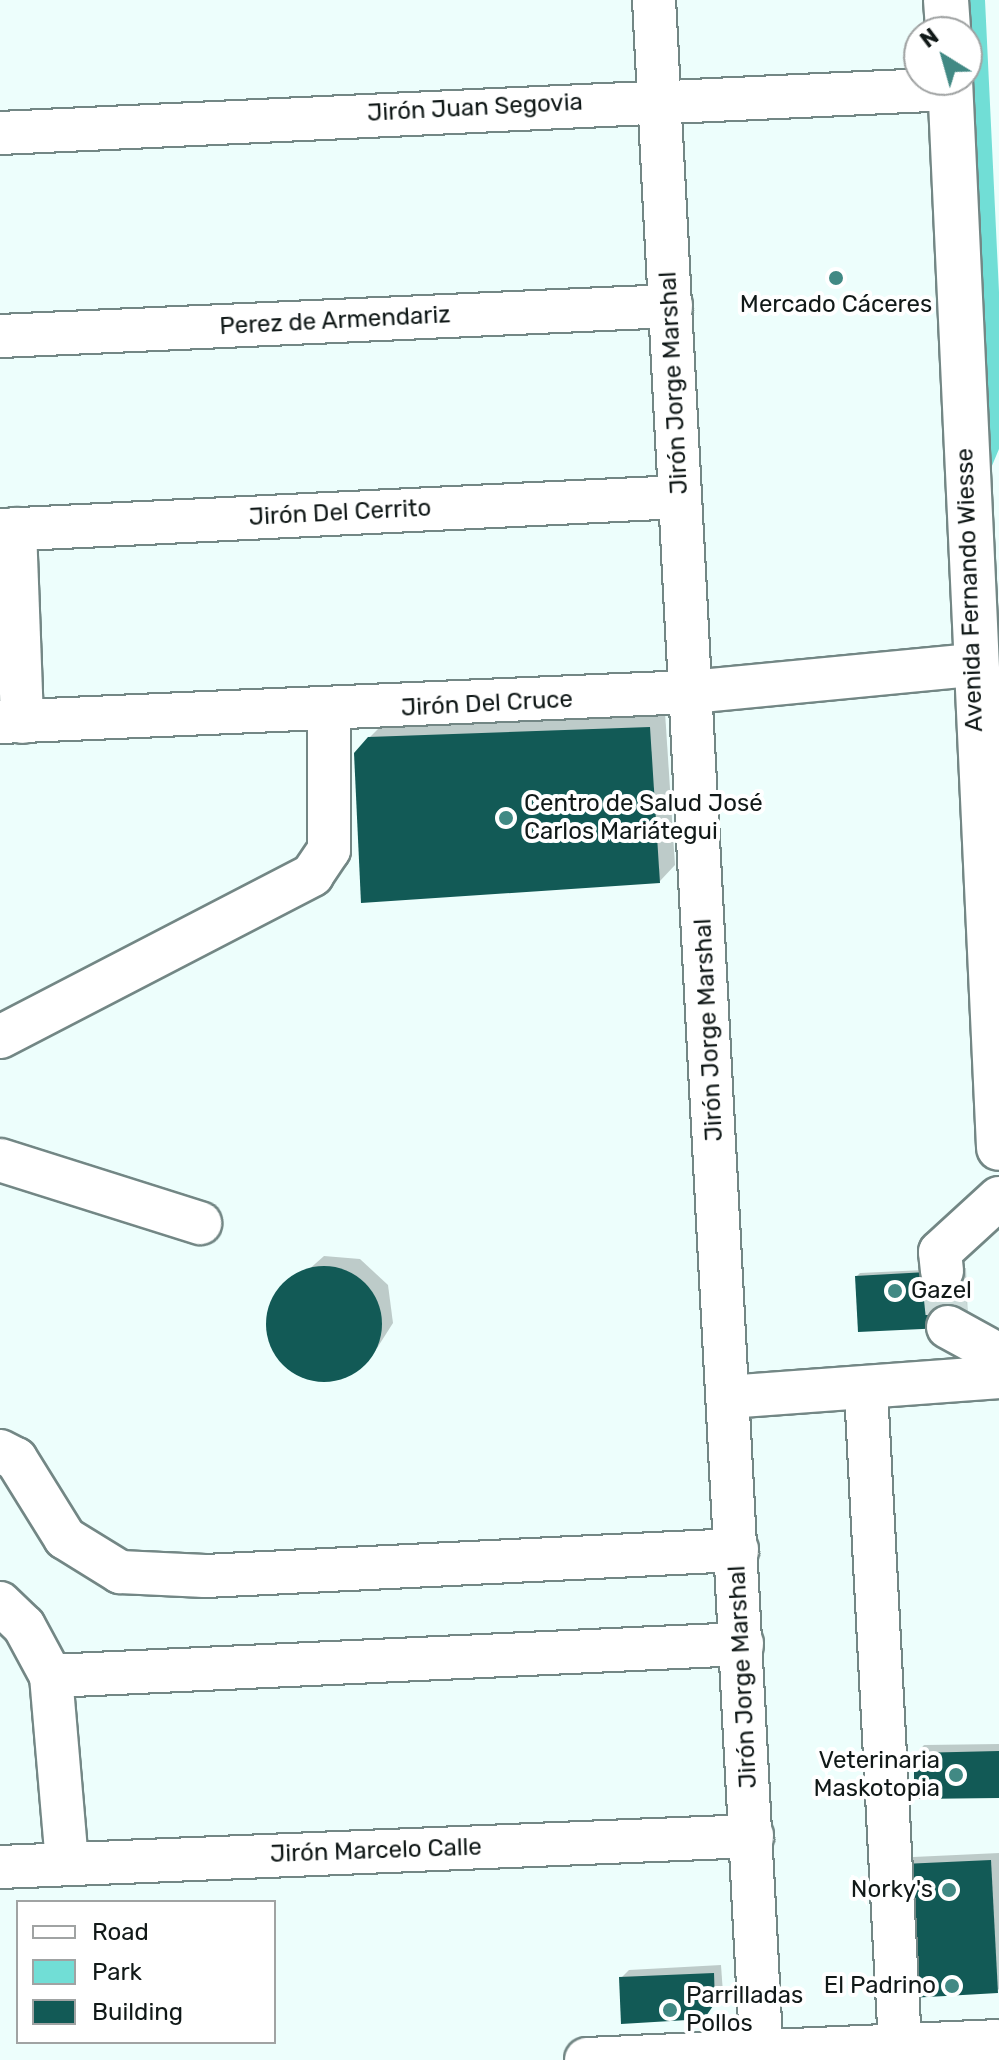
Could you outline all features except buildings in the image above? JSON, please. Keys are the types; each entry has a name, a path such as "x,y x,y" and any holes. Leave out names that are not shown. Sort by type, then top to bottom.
{"main road":[{"name":"Avenida Fernando Wiesse","path":"950,96 973,665 999,1148"},
{"path":"587,2060 763,2056 900,2045 999,2042"}],"street":[{"name":"Jirón Jorge Marshal","path":"654,0 763,2056"},
{"name":"Jirón Juan Segovia","path":"0,133 903,86"},
{"name":"Perez de Armendariz","path":"0,336 671,306"},
{"name":"Jirón Del Cerrito","path":"8,530 679,497"},
{"path":"8,530 11,722"},
{"name":"Jirón Del Cruce","path":"11,722 329,713 691,692 973,665"},
{"path":"0,1037 312,875 329,850 329,713"},
{"path":"0,1198 18,1167 200,1223"},
{"path":"942,1271 940,1252 999,1198"},
{"path":"954,1381 948,1329 999,1355"},
{"path":"728,1397 866,1390 999,1377"},
{"path":"866,1390 900,2045"},
{"path":"0,1451 16,1459 65,1538 120,1572 205,1576 737,1550"},
{"path":"0,1603 24,1626 51,1676 67,1863"},
{"path":"51,1676 742,1644"},
{"name":"Jirón Marcelo Calle","path":"0,1867 752,1836"}],"green space":[{"path":"958,0 985,0 999,292 999,449 986,480 970,96 983,96 983,16 962,16"}],"tunnel":[{"path":"942,1271 948,1327"}],"place":[{"name":"Mercado Cáceres","path":"836,278"},
{"name":"Centro de Salud José Carlos Mariátegui","path":"506,818"},
{"name":"Gazel","path":"895,1291"},
{"name":"Veterinaria Maskotopia","path":"956,1775"},
{"name":"Norky's","path":"949,1890"},
{"name":"El Padrino","path":"952,1986"},
{"name":"Parrilladas Pollos","path":"670,2010"}]}
